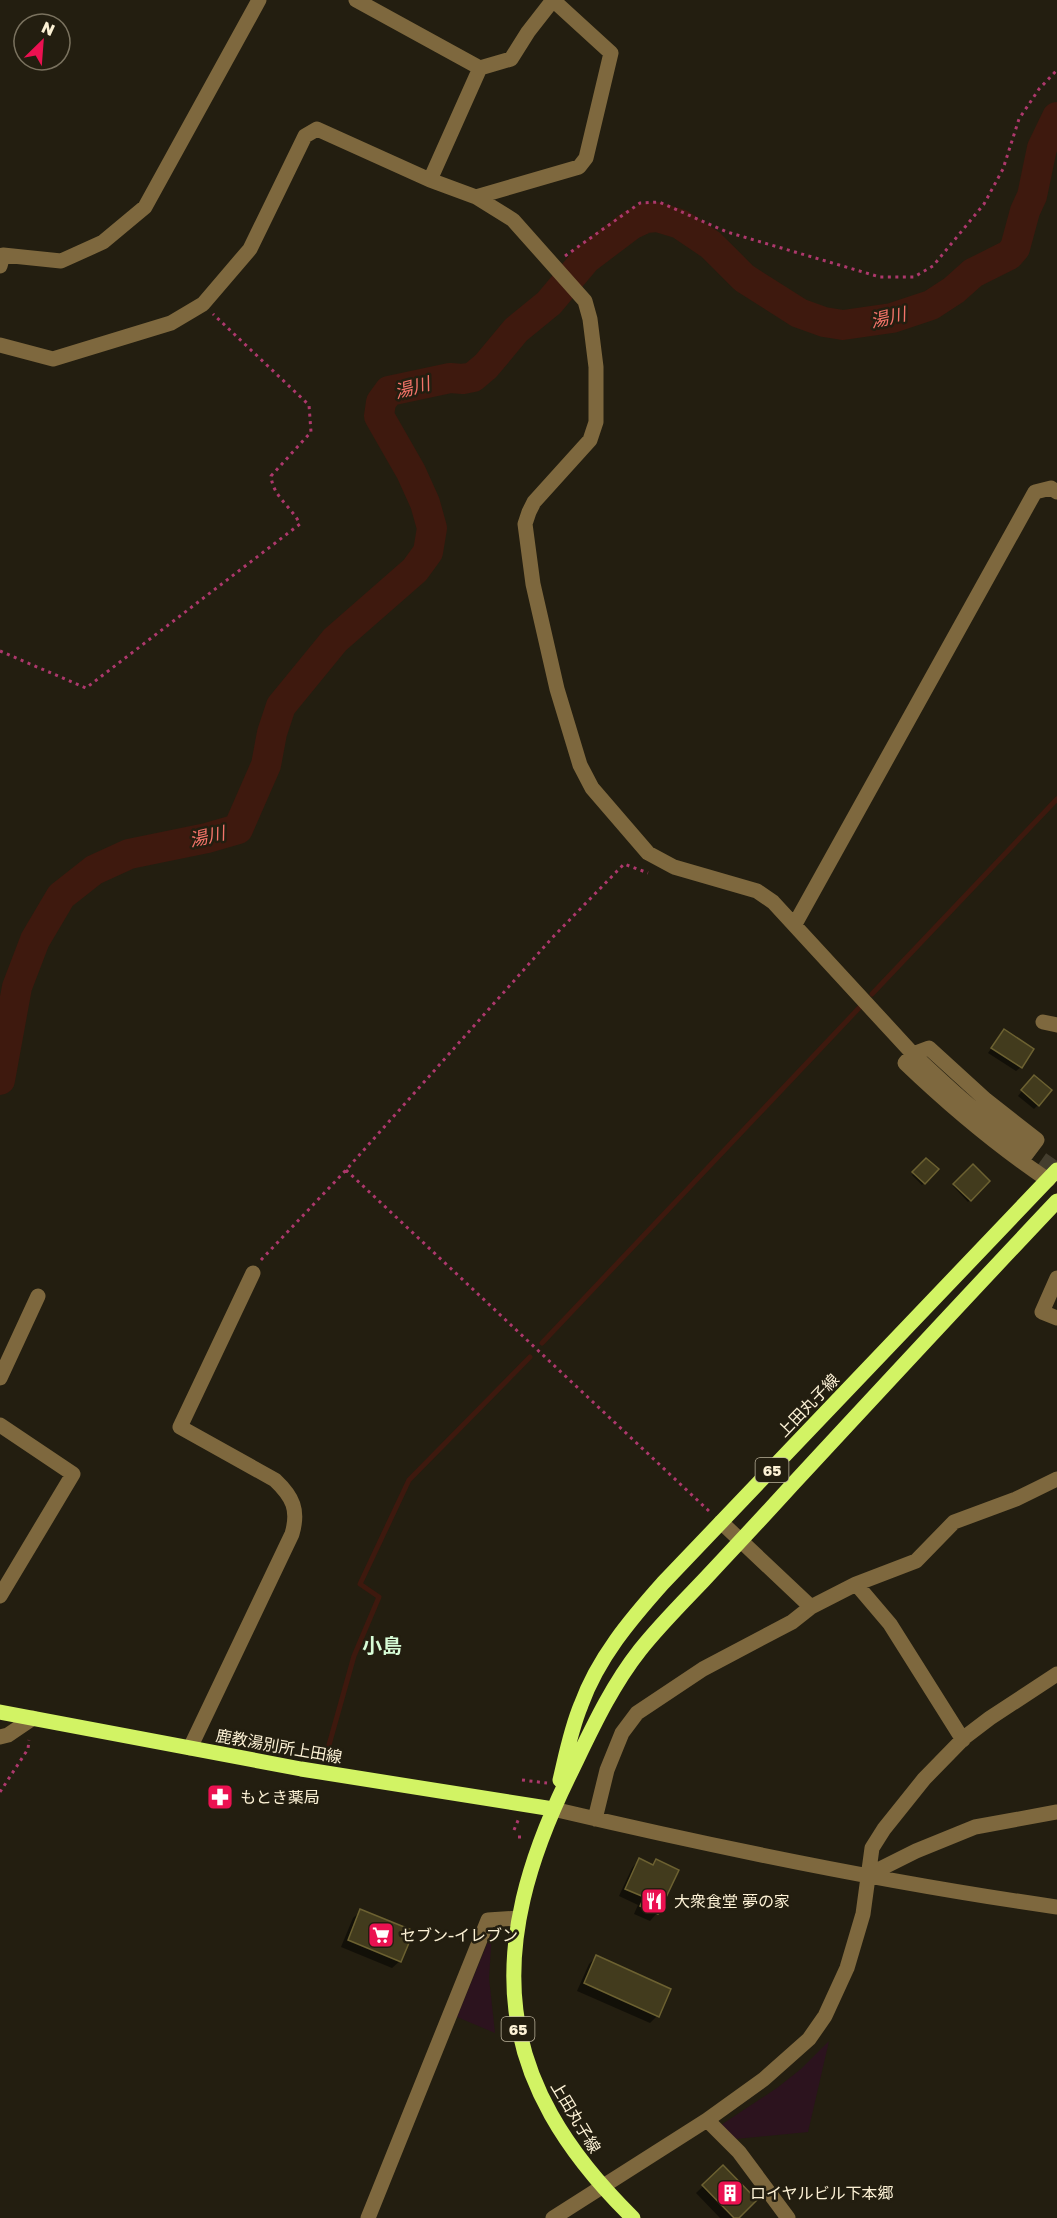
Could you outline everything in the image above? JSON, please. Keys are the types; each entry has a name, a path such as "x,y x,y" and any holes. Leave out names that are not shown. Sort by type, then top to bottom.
{"main road":[{"name":"上田丸子線","path":"553,1809 576,1717 600,1665 642,1606 1053,1175"},
{"name":"上田丸子線","path":"633,2218 601,2186 562,2135 543,2103 523,2050 516,2016 515,1946 519,1918 534,1857 553,1809 602,1710 637,1653 903,1364 1057,1201"},
{"name":"鹿教湯別所上田線","path":"0,1712 301,1768 553,1809"}],"street":[{"path":"0,266 3,255 61,261 103,242 145,207 258,0"},
{"path":"356,0 480,68 510,59 553,0 611,53 586,158 579,167 476,197"},
{"path":"430,180 480,68"},
{"path":"0,345 53,359 171,323 203,304 250,249 305,136 317,129 430,180 476,197 513,220 585,302 590,319 596,367 596,422 590,440 534,502 525,524 533,584 551,666 580,765 592,788 648,853 674,867 757,891 773,902 914,1054"},
{"path":"795,924 1035,492 1051,488 1057,492"},
{"path":"1022,1154 1037,1140 986,1100 929,1048 914,1054 905,1063 947,1103 1022,1154 1053,1175"},
{"path":"190,1748 292,1534 296,1521 295,1508 286,1490 275,1480 180,1427 253,1273"},
{"path":"1057,1278 1042,1312 1057,1318"},
{"path":"0,1378 38,1296"},
{"path":"0,1425 73,1474 0,1596"},
{"path":"595,1819 607,1770 622,1733 637,1713 703,1669 792,1622 811,1607 856,1584 916,1561 954,1522 1057,1479"},
{"path":"721,1522 811,1607"},
{"path":"856,1584 890,1624 963,1740"},
{"path":"553,2218 707,2120 764,2079 809,2039 825,2016 847,1968 856,1942 872,1848 884,1830 924,1779 963,1740 990,1718 1057,1674"},
{"path":"0,1737 8,1735 33,1718"},
{"path":"553,1809 868,1875 1057,1907"},
{"path":"868,1875 915,1851 975,1827 1057,1812"},
{"path":"368,2218 488,1920 519,1918"},
{"path":"707,2120 739,2152 788,2218"}],"path":[{"path":"553,264 640,203 659,202 727,232 880,277 914,277 933,266 984,204 1003,170 1018,119 1039,88 1057,70"},
{"path":"0,651 86,688 300,524 296,515 272,489 271,476 311,432 309,405 203,304"},
{"path":"253,1273 262,1256 346,1170 552,938 624,864 653,874"},
{"path":"346,1170 721,1522"},
{"path":"0,1792 28,1749 33,1718"}],"shaded area":[{"path":"492,1932 489,1978 495,2033 457,2017"},
{"path":"829,2041 808,2132 735,2139 721,2125 777,2088 801,2069"}],"building":[{"path":"1004,1029 1034,1049 1022,1068 991,1048"},
{"path":"1034,1075 1052,1090 1039,1106 1021,1090"},
{"path":"926,1158 939,1169 925,1184 912,1172"},
{"path":"973,1164 990,1181 971,1201 953,1184"},
{"path":"639,1858 653,1865 656,1859 679,1870 658,1914 640,1906 644,1897 625,1889"},
{"name":"セブン-イレブン","path":"360,1909 414,1931 401,1962 348,1940"},
{"path":"596,1955 671,1989 659,2017 584,1983"},
{"name":"ロイヤルビル下本郷","path":"723,2165 757,2200 739,2218 734,2218 702,2185"}],"waterway":[{"name":"湯川","path":"0,1080 17,987 35,940 61,896 94,870 129,854 207,838 238,829 266,765 272,733 281,706 335,640 415,570 428,552 432,528 425,503 411,472 379,416 381,402 389,391 450,378 473,377 486,366 516,330 549,303 586,259 631,225 646,218 657,217 680,224 711,245 744,278 799,313 824,322 843,325 892,318 931,305 954,290 973,273 1009,255 1015,248 1025,211 1032,196 1042,148 1057,117"},
{"path":"872,994 1057,799"},
{"path":"542,1343 859,1008"},
{"path":"327,1752 354,1656 379,1597 360,1584 409,1480 530,1357"}],"tunnel":[{"path":"1023,1146 1057,1170"}],"place":[{"name":"もとき薬局","path":"220,1797"},
{"name":"大衆食堂 夢の家","path":"654,1901"},
{"name":"セブン-イレブン","path":"381,1935"},
{"name":"ロイヤルビル下本郷","path":"730,2193"}],"district":[{"name":"小島","path":"382,1645"}]}
